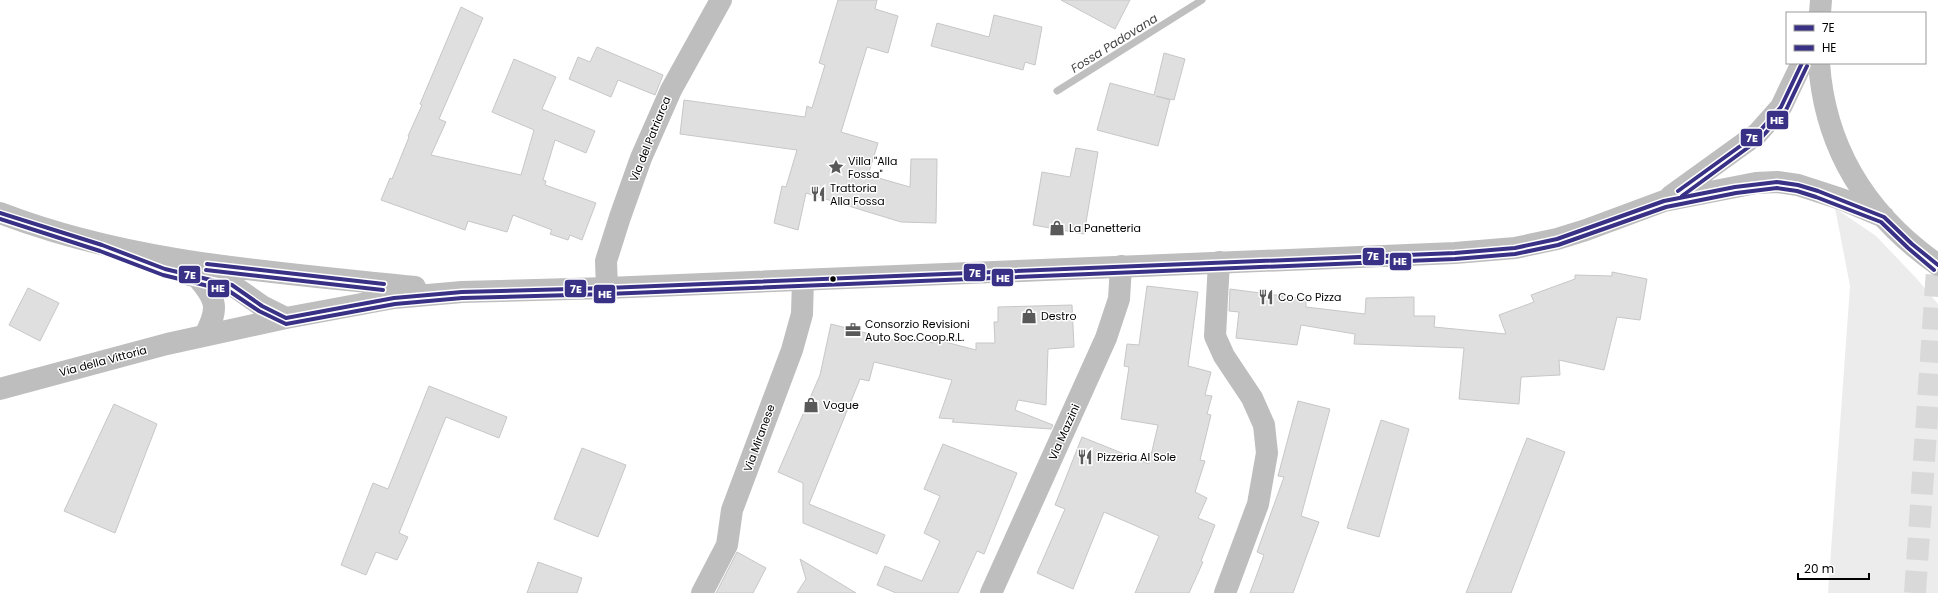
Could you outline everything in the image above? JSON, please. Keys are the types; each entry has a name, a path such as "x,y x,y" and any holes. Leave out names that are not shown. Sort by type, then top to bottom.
{"main road":[{"name":"Via del Patriarca","path":"607,288 606,261 620,216 641,158 671,90 721,0"},
{"path":"1664,201 1757,134 1781,107 1802,64"},
{"path":"1819,64 1826,110 1839,150 1852,175 1884,217 1931,260 1938,276"},
{"path":"206,335 286,318 394,298 462,292 607,288 1219,262 1455,254 1515,248 1557,239 1586,230 1664,201 1735,187 1777,182 1798,185 1818,191 1884,217"},
{"path":"0,213 102,245 145,263 232,285 262,306 286,318"},
{"path":"102,245 165,258 231,268 462,292"},
{"path":"1219,262 1215,336 1224,356 1252,398 1264,424 1268,453 1258,504 1225,593"},
{"name":"Via Mazzini","path":"991,593 1106,338 1119,299 1121,266"},
{"path":"198,277 210,292 215,304 213,320 206,335"},
{"name":"Via Miranese","path":"702,593 727,545 732,510 792,350 802,314 803,280"},
{"name":"Via della Vittoria","path":"0,389 206,335"}],"shaded area":[{"path":"1835,208 1876,236 1917,279 1938,304 1938,593 1828,593 1850,286"}],"building":[{"path":"838,0 877,0 875,9 898,16 888,53 867,47 841,132 878,143 868,175 910,187 911,159 937,159 936,223 901,222 806,193 798,230 774,223 782,186 786,187 797,150 680,134 684,100 805,117 807,106 812,108 825,65 819,63"},
{"path":"1061,0 1130,0 1115,29"},
{"path":"461,7 483,18 439,119 446,122 431,155 521,175 534,130 492,112 514,59 556,77 542,109 595,131 586,153 555,140 543,180 546,181 545,185 596,203 582,240 570,235 568,240 550,234 552,230 513,215 507,232 468,221 465,230 381,200 390,178 392,179 409,137 408,136 422,105 420,104"},
{"path":"994,15 1042,27 1035,65 1025,62 1023,70 931,46 937,23 989,37"},
{"path":"597,47 663,75 655,95 618,80 611,97 569,79 578,57 590,62"},
{"path":"1164,53 1185,59 1174,100 1156,96 1170,100 1158,146 1097,130 1110,83 1154,95"},
{"path":"1076,148 1098,152 1084,234 1033,225 1042,172 1070,177"},
{"path":"1612,272 1647,279 1640,320 1617,317 1604,370 1559,360 1560,375 1521,377 1519,404 1459,399 1464,348 1354,344 1355,334 1301,325 1297,345 1236,338 1239,312 1229,311 1230,289 1306,299 1306,307 1365,314 1366,298 1414,297 1414,316 1435,316 1434,327 1506,334 1499,315 1534,302 1531,295 1575,279 1575,275 1612,276"},
{"path":"1147,286 1198,292 1188,366 1211,372 1205,395 1212,396 1207,414 1211,415 1200,460 1205,461 1195,492 1207,498 1198,518 1215,525 1201,561 1203,562 1189,593 1135,593 1159,536 1104,512 1073,589 1037,573 1065,509 1055,505 1082,437 1149,464 1158,425 1121,419 1129,367 1124,366 1127,344 1139,345"},
{"path":"28,288 59,303 40,341 9,325"},
{"path":"1072,305 1074,347 1048,349 1046,405 1018,400 1015,410 1053,425 1051,429 952,422 954,419 939,418 952,380 874,362 869,381 860,379 809,504 885,535 877,554 803,523 803,483 778,472 820,375 831,324 901,342 903,336 933,343 934,339 976,350 976,343 995,343 994,322 998,322 998,307"},
{"path":"429,386 507,417 499,438 446,417 399,533 408,537 397,560 376,552 366,575 341,565 373,483 388,489"},
{"path":"1298,401 1330,409 1301,516 1319,522 1293,593 1250,593 1264,555 1257,552 1284,477 1278,476"},
{"path":"114,404 157,424 115,533 64,511"},
{"path":"1381,420 1409,429 1379,537 1347,528"},
{"path":"1527,438 1565,452 1511,593 1466,593"},
{"path":"943,444 1017,473 984,554 977,551 958,593 896,593 877,585 885,566 922,581 940,541 924,533 940,496 924,489"},
{"path":"582,448 626,465 598,537 554,519"},
{"path":"737,552 766,568 753,593 716,593"},
{"path":"800,559 856,593 797,593 806,579"},
{"path":"538,562 582,578 577,593 527,593"}],"waterway":[{"name":"Fossa Padovana","path":"1057,91 1202,0"}],"tunnel":[{"path":"1915,593 1938,255"}],"transit line":[{"name":"7E","path":"1678,191 1757,134 1781,107 1802,64"},
{"name":"HE","path":"1682,196 1761,138 1786,110 1807,66"},
{"name":"7E","path":"0,213 102,245 165,269 232,285 262,306 286,318 394,298 462,292 607,288 1455,253 1515,248 1557,239 1664,201 1735,187 1777,182 1798,185 1818,191 1884,217 1912,244 1938,265"},
{"name":"HE","path":"0,219 100,251 163,275 229,291 259,311 286,324 395,304 462,298 607,294 1455,259 1515,254 1558,245 1666,207 1736,193 1777,188 1797,191 1816,197 1881,222 1934,270"},
{"name":"7E","path":"207,264 384,284"},
{"name":"HE","path":"206,270 383,290"}],"place":[{"name":"Villa \"Alla Fossa\"","path":"836,167"},
{"name":"Trattoria Alla Fossa","path":"818,194"},
{"name":"La Panetteria","path":"1057,228"},
{"name":"Co Co Pizza","path":"1266,297"},
{"name":"Destro","path":"1029,316"},
{"name":"Consorzio Revisioni Auto Soc.Coop.R.L.","path":"853,330"},
{"name":"Vogue","path":"811,405"},
{"name":"Pizzeria Al Sole","path":"1085,457"}]}
